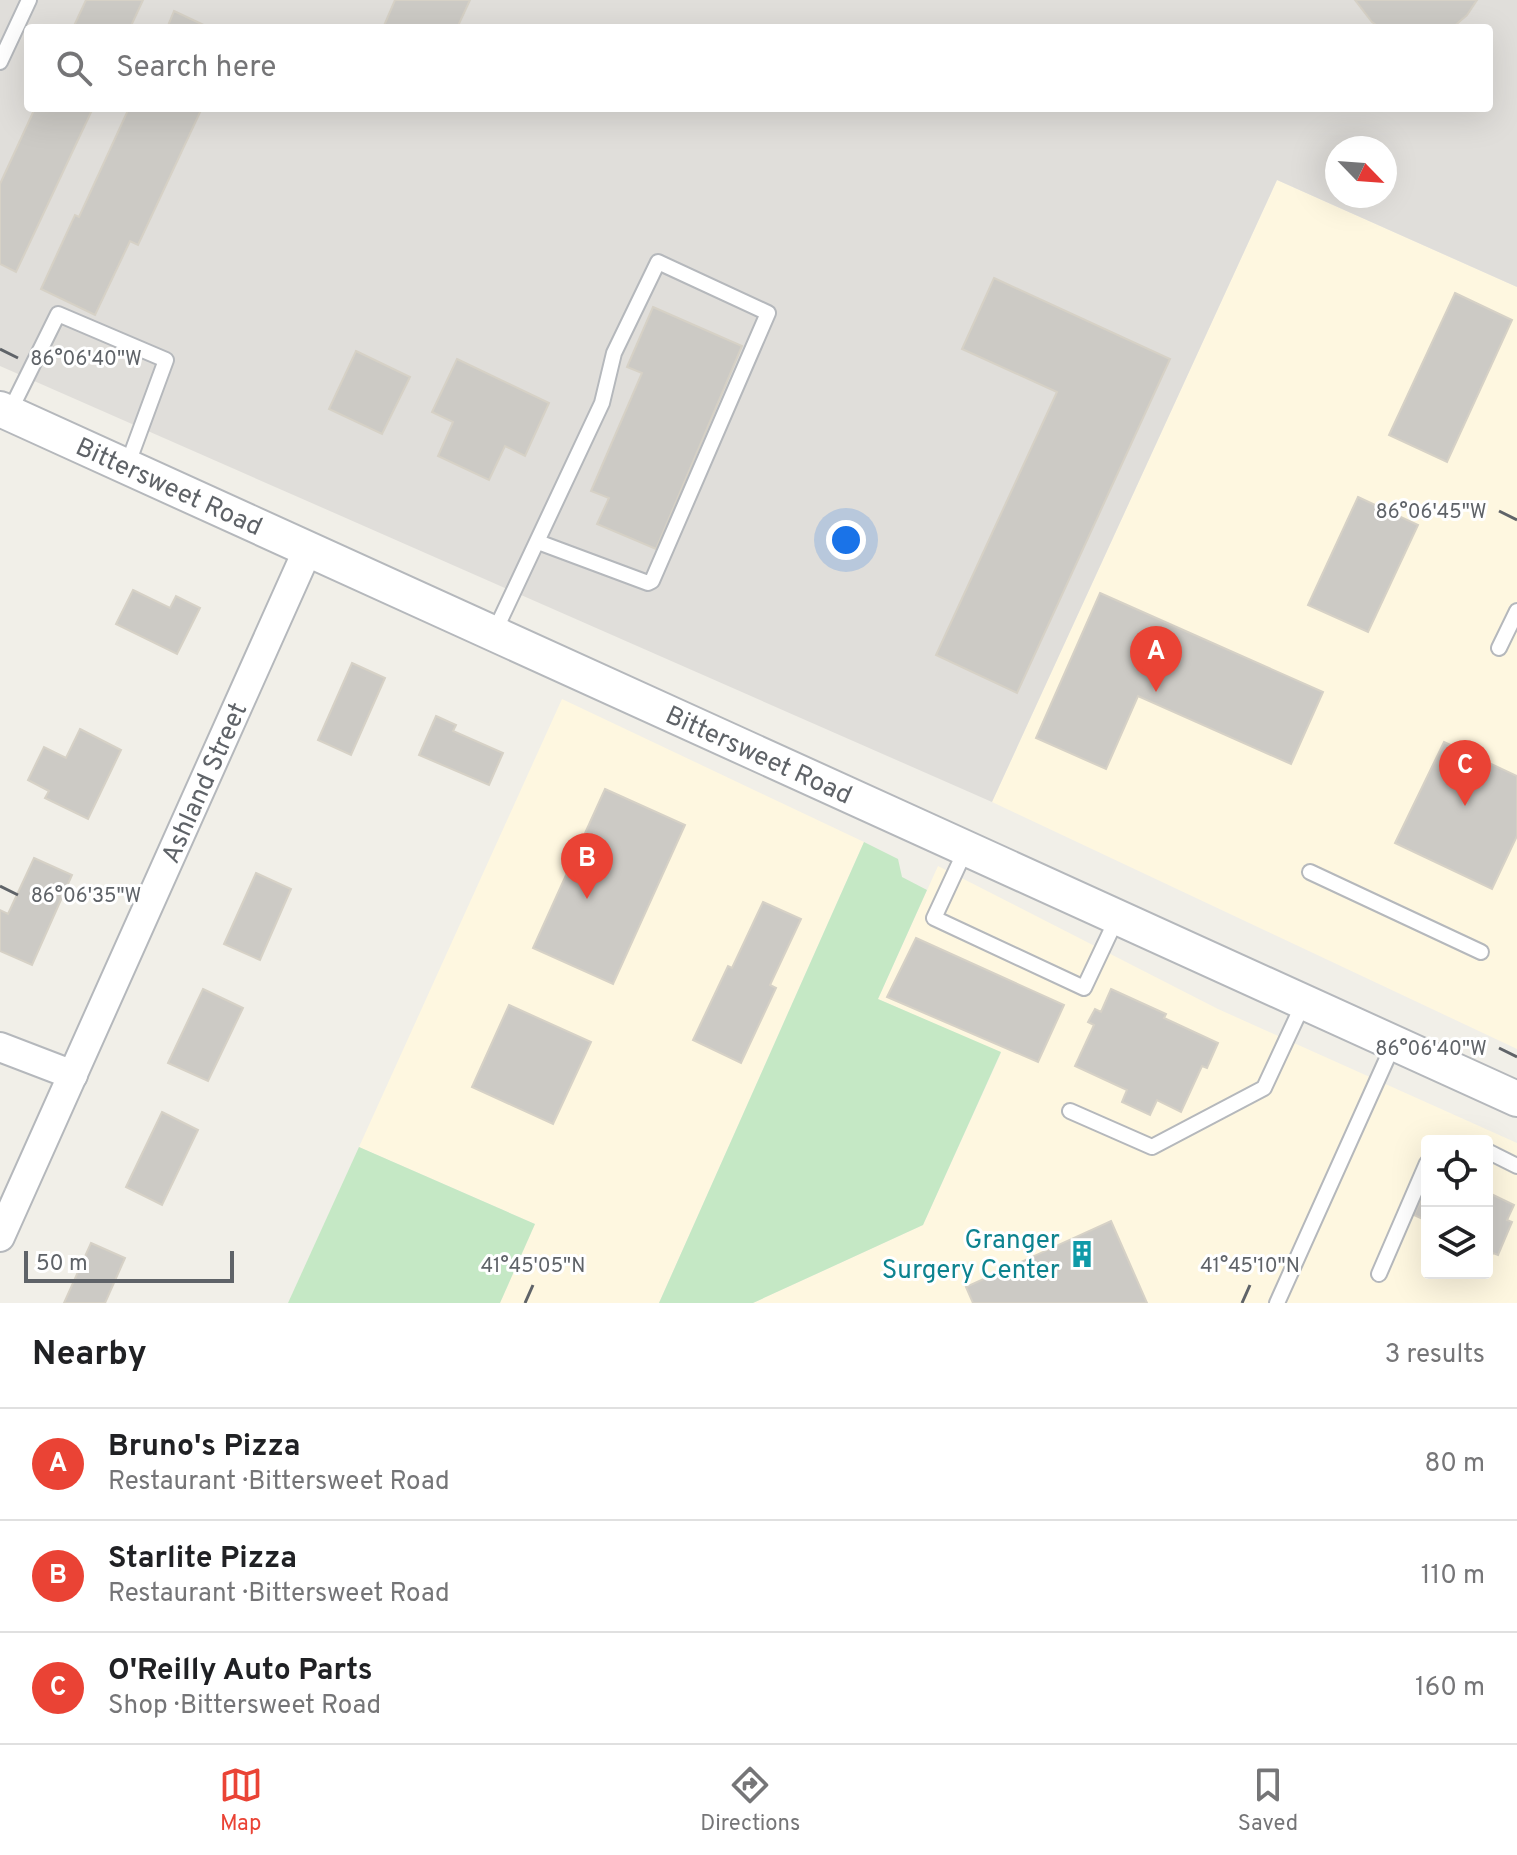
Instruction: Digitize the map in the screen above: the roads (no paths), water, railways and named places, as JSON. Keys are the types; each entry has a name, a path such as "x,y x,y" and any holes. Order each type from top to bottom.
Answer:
{"street":[{"name":"Bittersweet Road","path":"4,411 1517,1099"},
{"name":"Ashland Street","path":"0,1237 308,549"},
{"path":"0,1047 73,1075"}],"lane":[{"path":"0,62 29,0"},
{"path":"494,633 602,403 614,353 658,262 768,313 652,581 648,583 538,542"},
{"path":"4,411 58,314 166,360 127,467"},
{"path":"1499,648 1517,611"},
{"path":"966,848 934,918 1084,988 1117,917"},
{"path":"1310,872 1481,952"},
{"path":"1070,1111 1152,1147 1264,1088 1304,1002"},
{"path":"1277,1303 1395,1043"},
{"path":"1493,1154 1517,1166"},
{"path":"1379,1274 1421,1177"}],"place":[{"name":"Bruno's Pizza","path":"1156,692"},
{"name":"O'Reilly Auto Parts","path":"1465,806"},
{"name":"Starlite Pizza","path":"587,899"},
{"name":"Granger Surgery Center","path":"1082,1254"}]}
